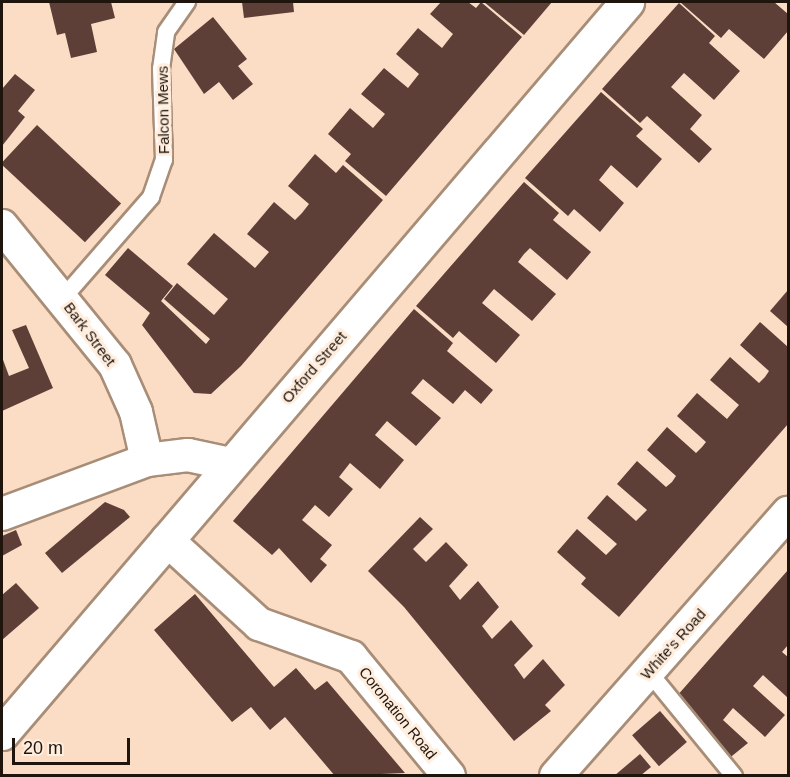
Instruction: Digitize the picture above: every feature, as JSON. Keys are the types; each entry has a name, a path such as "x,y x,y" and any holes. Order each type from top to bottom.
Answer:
{"street":[{"name":"Oxford Street","path":"2,733 627,2"},
{"name":"Bark Street","path":"2,226 63,298 115,366 136,412 147,460"},
{"path":"2,514 147,460 188,455 230,464"},
{"name":"White's Road","path":"556,776 789,513"},
{"name":"Coronation Road","path":"167,540 259,624 351,657 449,776"}],"lane":[{"name":"Falcon Mews","path":"63,298 151,197 164,160 161,69 166,32 187,2"},
{"path":"648,671 734,776"}],"building":[{"path":"49,2 111,2 115,18 91,24 97,52 71,58 65,33 57,35"},
{"path":"242,2 293,2 294,12 244,18"},
{"path":"441,2 468,2 476,8 481,2 522,37 386,196 345,161 351,154 328,134 350,108 373,128 385,114 361,94 384,68 408,88 419,74 396,54 418,28 442,48 453,34 430,14"},
{"path":"484,2 552,2 524,35"},
{"path":"680,2 774,2 788,14 788,31 764,59 729,29 721,38"},
{"path":"679,3 715,36 709,43 740,71 714,100 684,73 671,87 702,115 690,129 712,149 699,163 647,116 640,123 602,89"},
{"path":"213,17 247,59 238,66 253,84 233,100 219,82 204,94 174,49"},
{"path":"15,74 35,90 18,111 25,117 2,146 2,89"},
{"path":"601,92 643,129 636,136 662,159 637,188 611,165 599,180 624,203 600,232 574,209 568,216 525,178"},
{"path":"37,125 121,203 85,242 2,165"},
{"path":"315,154 336,173 343,165 383,200 241,366 211,394 194,393 142,325 150,313 105,275 128,248 173,286 161,301 206,344 210,339 164,299 177,283 214,315 228,299 187,264 214,233 255,268 269,252 247,234 274,202 295,220 302,213 309,204 288,186"},
{"path":"524,182 559,213 553,220 591,252 567,280 530,248 524,254 518,262 556,294 532,321 494,289 482,303 520,335 496,363 459,331 453,338 416,306"},
{"path":"788,290 788,327 770,311"},
{"path":"414,309 453,343 447,351 493,390 481,404 465,390 453,404 423,379 411,393 441,418 416,446 387,421 375,435 404,460 380,489 350,463 339,477 353,489 329,517 315,505 302,520 332,545 320,559 327,565 311,583 279,548 272,555 233,521"},
{"path":"760,322 788,347 788,424 619,617 581,584 586,578 557,552 577,529 606,555 617,544 587,518 607,495 636,521 647,510 617,484 637,461 666,487 672,482 676,476 647,450 667,427 696,453 702,447 706,442 677,416 697,393 727,419 739,405 710,380 730,357 759,383 765,377 769,371 740,345"},
{"path":"26,325 53,388 2,411 2,357 9,376 29,368 12,330"},
{"path":"105,502 124,510 130,517 62,573 45,553"},
{"path":"420,517 433,529 413,549 426,562 446,542 468,565 449,586 460,600 478,581 499,607 482,626 492,639 511,620 533,646 514,665 524,679 543,659 565,685 545,705 551,711 514,741 404,607 368,571"},
{"path":"16,530 22,545 2,556 2,536"},
{"path":"788,570 788,645 782,652 788,657 788,698 763,675 753,686 785,715 765,737 733,708 723,720 748,743 727,760 676,697"},
{"path":"16,583 39,608 2,640 2,595"},
{"path":"195,594 274,687 296,668 315,690 327,681 405,773 335,776 285,717 270,730 251,707 232,722 154,630"},
{"path":"660,711 687,742 659,766 632,735"},
{"path":"640,754 651,767 640,776 614,776"}]}
